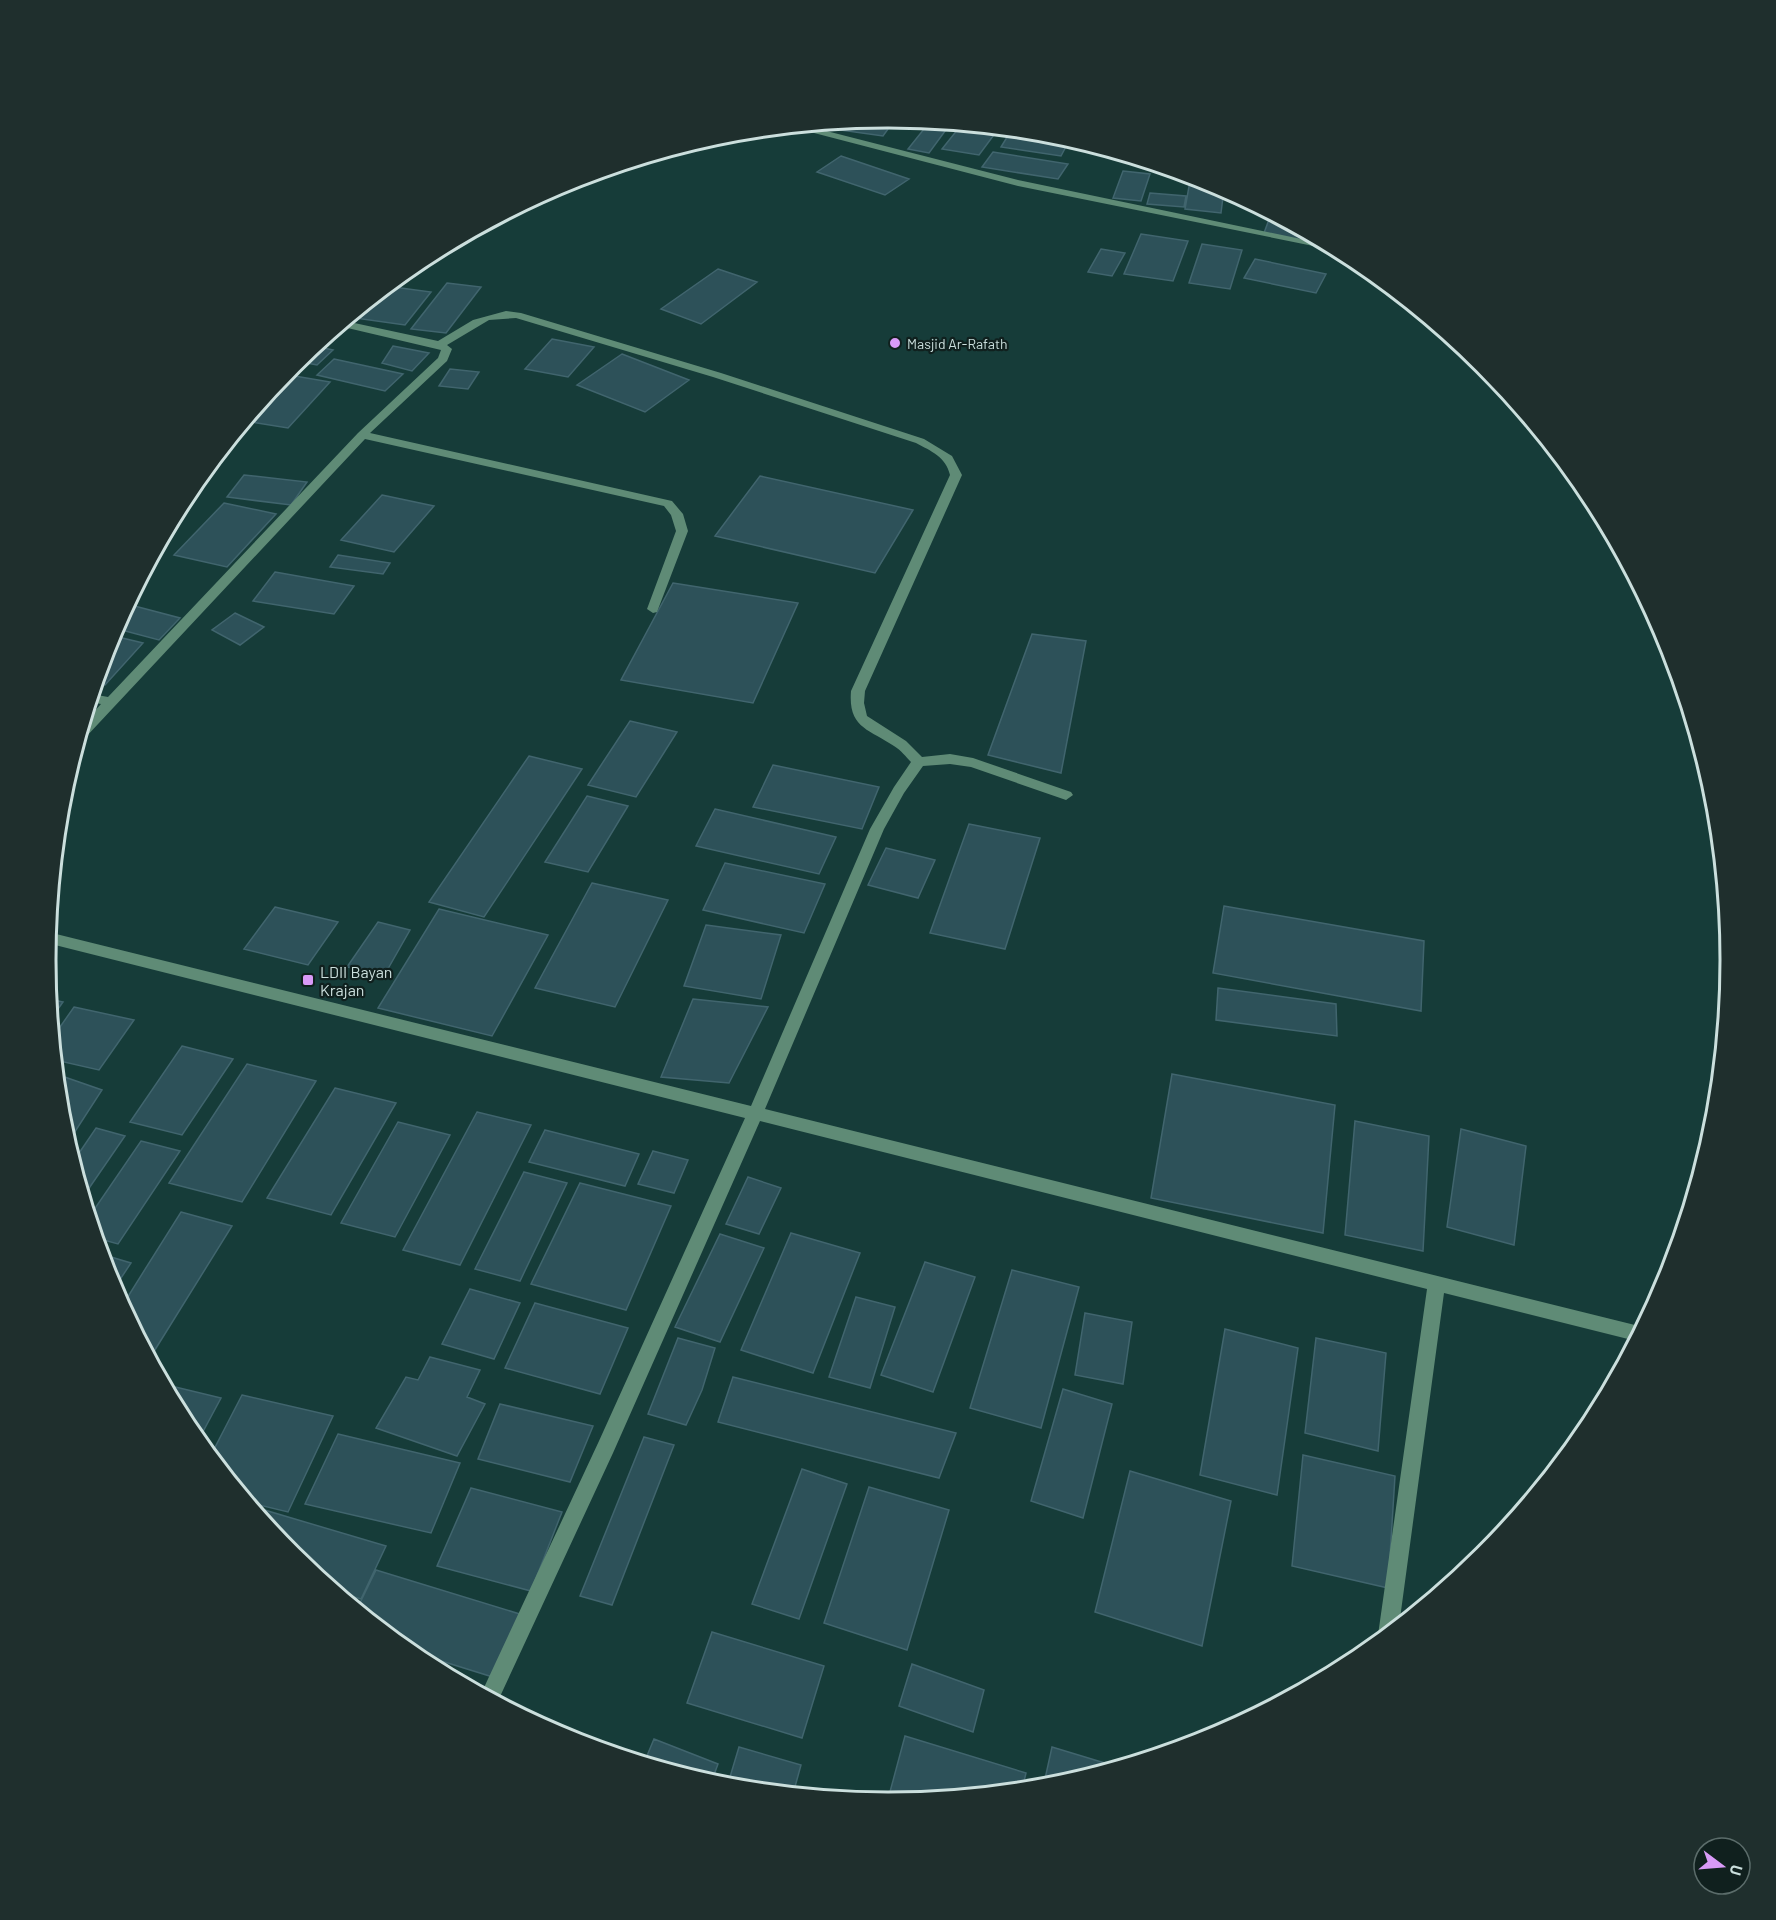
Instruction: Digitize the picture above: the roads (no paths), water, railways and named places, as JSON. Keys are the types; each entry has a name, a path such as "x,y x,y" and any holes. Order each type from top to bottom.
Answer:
{"street":[{"path":"815,131 1018,183 1313,244"},
{"path":"441,345 477,321 507,313 518,315 920,441 944,454 955,465 956,475 858,691 855,708 860,718 900,743 919,762"},
{"path":"91,723 362,435 443,359 447,349 441,345 350,325"},
{"path":"362,435 668,503 677,514 682,531 653,609"},
{"path":"98,699 110,702"},
{"path":"492,1692 606,1448 755,1114 878,829 899,790 919,762 950,759 973,763 1066,795"},
{"path":"56,939 1633,1332"},
{"path":"1390,1624 1437,1283"}],"place":[{"name":"Masjid Ar-Rafath","path":"895,343"},
{"name":"LDII Bayan Krajan","path":"308,980"}]}
